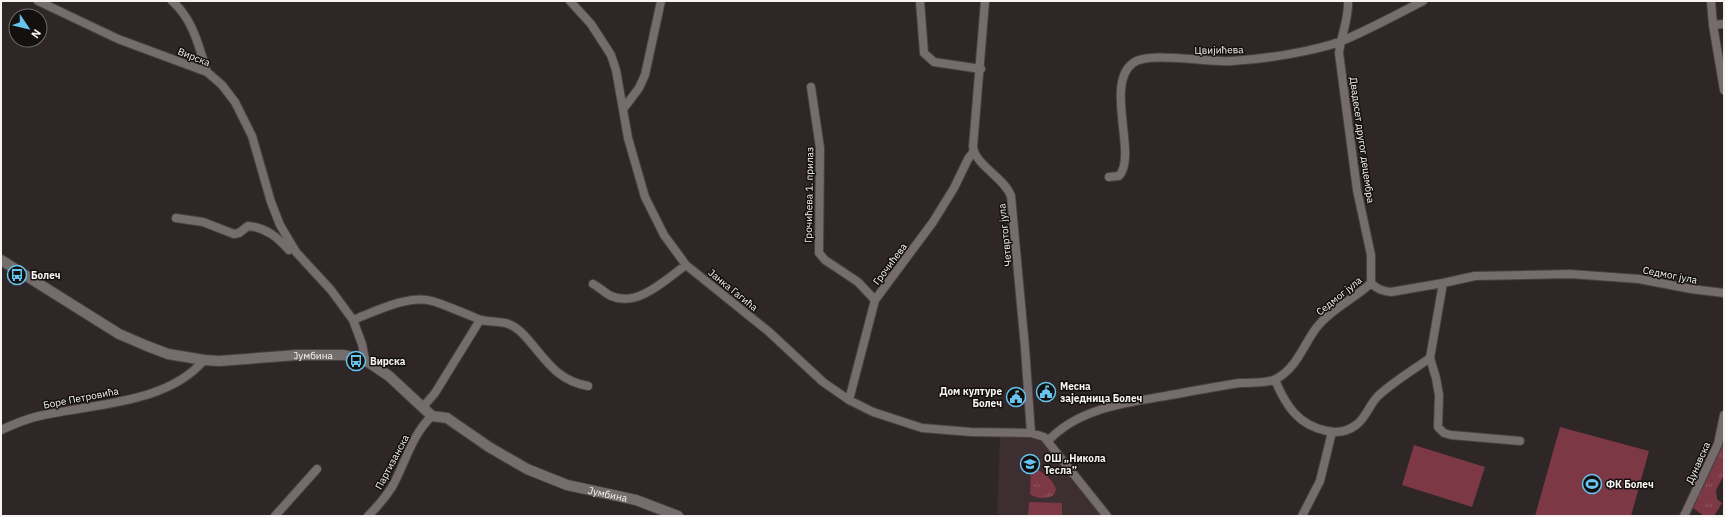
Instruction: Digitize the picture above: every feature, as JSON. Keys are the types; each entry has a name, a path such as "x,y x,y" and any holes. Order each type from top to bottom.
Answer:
{"street":[{"name":"Вирска","path":"38,1 118,39 207,72 226,91 235,102 252,136 271,202 280,225 296,252 331,290 353,320 366,360"},
{"path":"172,1 181,9 195,35 207,72"},
{"name":"Јанка Гагића","path":"570,1 591,24 611,55 616,70 624,108 628,138 645,197 664,235 686,265 768,331 823,382 849,400 873,412 922,428 971,432 1031,433"},
{"path":"624,108 639,88 645,75 661,1"},
{"path":"920,1 924,53 928,58 934,62 981,69"},
{"path":"974,151 986,1"},
{"name":"Двадесет другог децембра","path":"1348,1 1349,9 1340,41 1339,53 1357,190 1371,254 1371,283"},
{"name":"Цвијићева","path":"1109,177 1118,176 1122,172 1124,165 1121,83 1126,71 1133,63 1143,59 1169,58 1204,61 1231,61 1279,56 1340,41 1423,1"},
{"path":"1711,1 1713,25 1724,90"},
{"path":"1713,25 1724,24"},
{"name":"Грочићева 1. прилаз","path":"811,87 820,148 819,253 825,260 858,282 875,300"},
{"name":"Грочићева","path":"849,400 875,300 933,222 974,151"},
{"name":"Четвртог јула","path":"974,151 978,158 1004,183 1011,196 1031,433"},
{"path":"176,218 203,222 234,234 239,233 248,226 263,229 274,234 289,250 296,252"},
{"name":"Јумбина","path":"1,260 119,334 168,354 220,361 297,355 344,354 366,360 389,376 432,416 447,418 507,458 549,479 595,492 636,500 678,516"},
{"path":"593,284 612,296 626,298 635,297 647,293 686,265"},
{"name":"Седмог јула","path":"1275,380 1286,373 1294,364 1317,326 1334,310 1354,298 1371,283 1375,288 1391,292 1475,276 1570,274 1639,279 1691,289 1724,293"},
{"path":"1443,283 1430,358 1436,378 1439,396 1438,427 1451,435 1520,441"},
{"path":"353,320 396,304 416,300 427,300 480,320 502,321 512,325 522,333 556,373 567,380 588,386"},
{"path":"423,407 434,393 480,320"},
{"path":"1048,441 1056,432 1083,416 1098,410 1241,383 1275,380 1281,394 1294,413 1304,423 1317,429 1332,432 1346,431 1355,426 1364,417 1377,397 1430,358"},
{"name":"Боре Петровића","path":"1,430 16,423 36,417 112,404 157,390 185,378 204,360"},
{"name":"Дунавска","path":"1684,516 1718,444 1724,415"},
{"name":"Партизанска","path":"368,516 383,500 392,487 420,430 432,416"},
{"path":"1302,516 1320,481 1332,432"},
{"path":"1031,433 1044,437 1048,441 1078,482 1107,516"},
{"path":"275,516 317,469"}],"shaded area":[{"name":"ОШ „Никола Тесла”","path":"1023,435 1042,442 1102,516 1006,516 997,514 1000,436"}],"green space":[{"name":"ФК Болеч","path":"1560,427 1649,451 1631,516 1535,516"},
{"path":"1724,438 1724,475 1716,490 1717,499 1722,503 1714,516 1704,516 1693,508 1723,445"},
{"path":"1414,445 1485,467 1472,507 1402,485"},
{"path":"1031,468 1038,470 1050,479 1056,489 1054,495 1042,498 1035,497 1030,494"},
{"path":"1029,502 1062,503 1062,516 1028,516"}],"place":[{"name":"Болеч","path":"17,275"},
{"name":"Вирска","path":"356,361"},
{"name":"Месна заједница Болеч","path":"1046,392"},
{"name":"Дом културе Болеч","path":"1016,397"},
{"name":"ОШ „Никола Тесла”","path":"1030,464"},
{"name":"ФК Болеч","path":"1592,484"}]}
